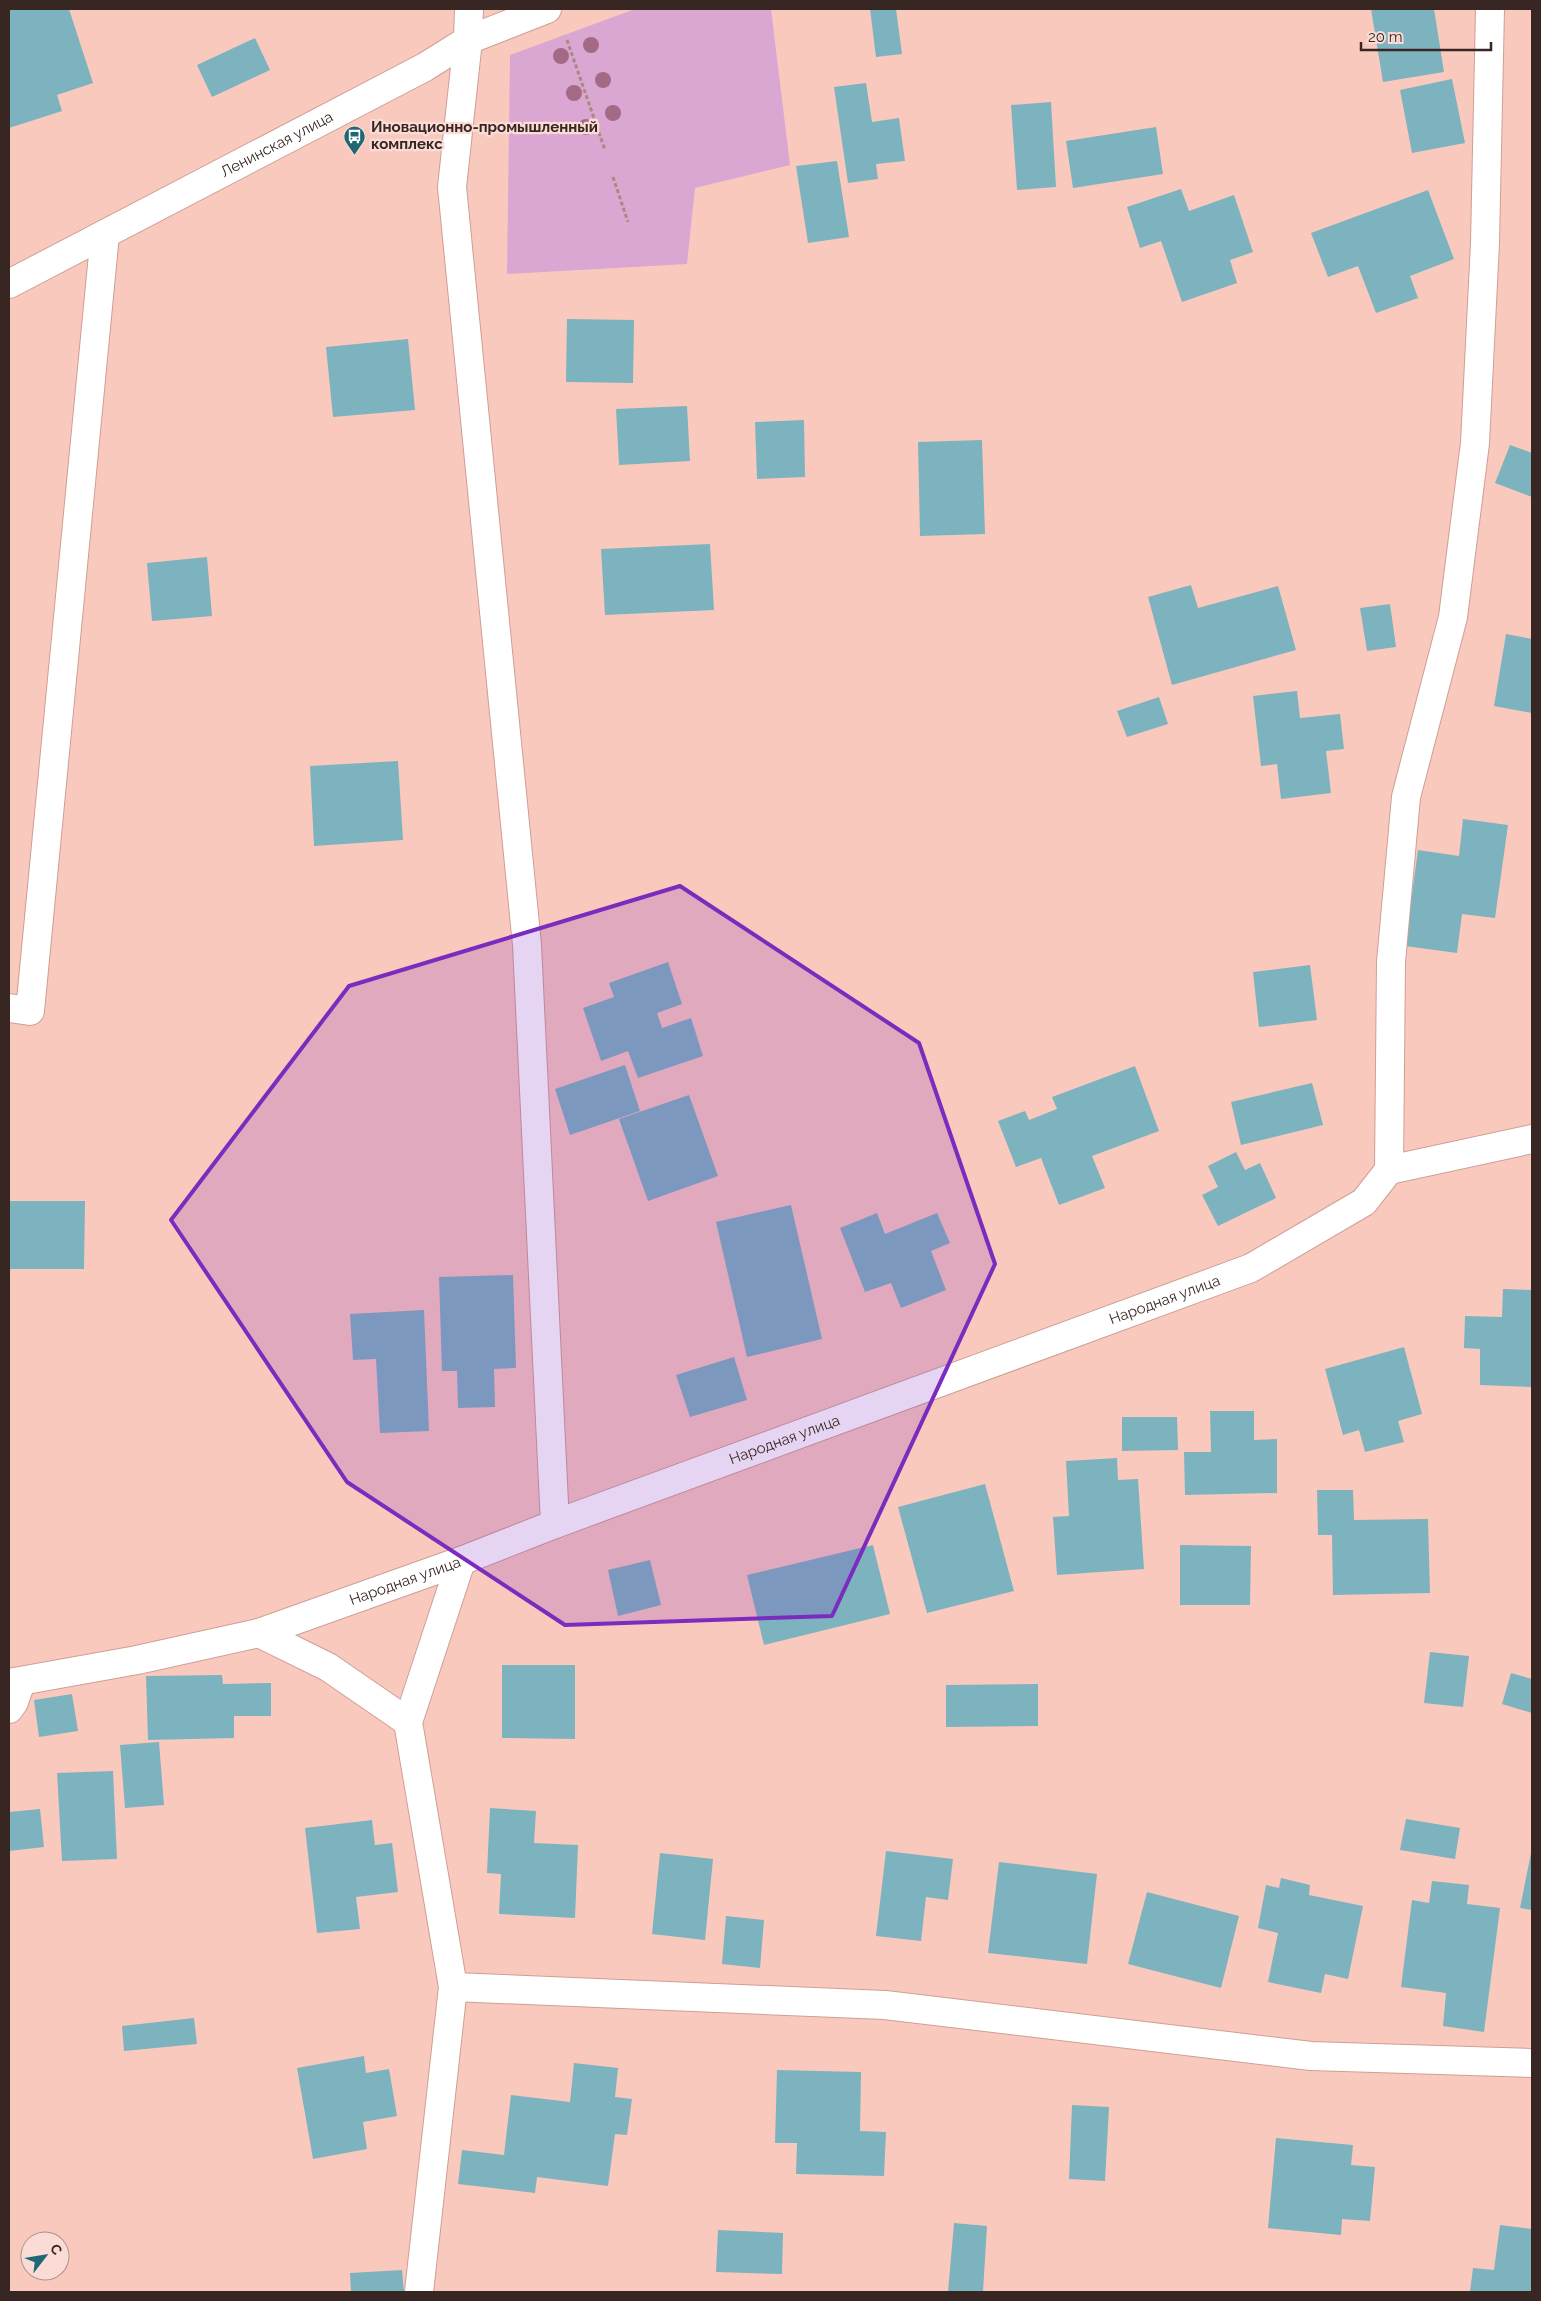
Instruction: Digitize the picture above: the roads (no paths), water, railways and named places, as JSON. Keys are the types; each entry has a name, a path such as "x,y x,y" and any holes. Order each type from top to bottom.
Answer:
{"street":[{"path":"469,9 468,40 452,186 527,945 555,1524"},
{"name":"Ленинская улица","path":"9,284 425,67 468,40 547,9"},
{"path":"1490,9 1485,244 1475,444 1453,617 1406,797 1391,962 1389,1170 1532,1139"},
{"path":"9,1008 30,1012 105,234"},
{"name":"Народная улица","path":"15,1683 137,1660 259,1633 462,1561 555,1524 1251,1268 1364,1202 1389,1170"},
{"path":"419,2292 453,1987 408,1722 462,1561"},
{"path":"259,1633 328,1667 408,1722"},
{"path":"9,1709 14,1702 15,1683"},
{"path":"453,1987 885,2005 1311,2056 1532,2063"}],"place":[{"name":"Иновационно-промышленный комплекс","path":"355,155"}]}
